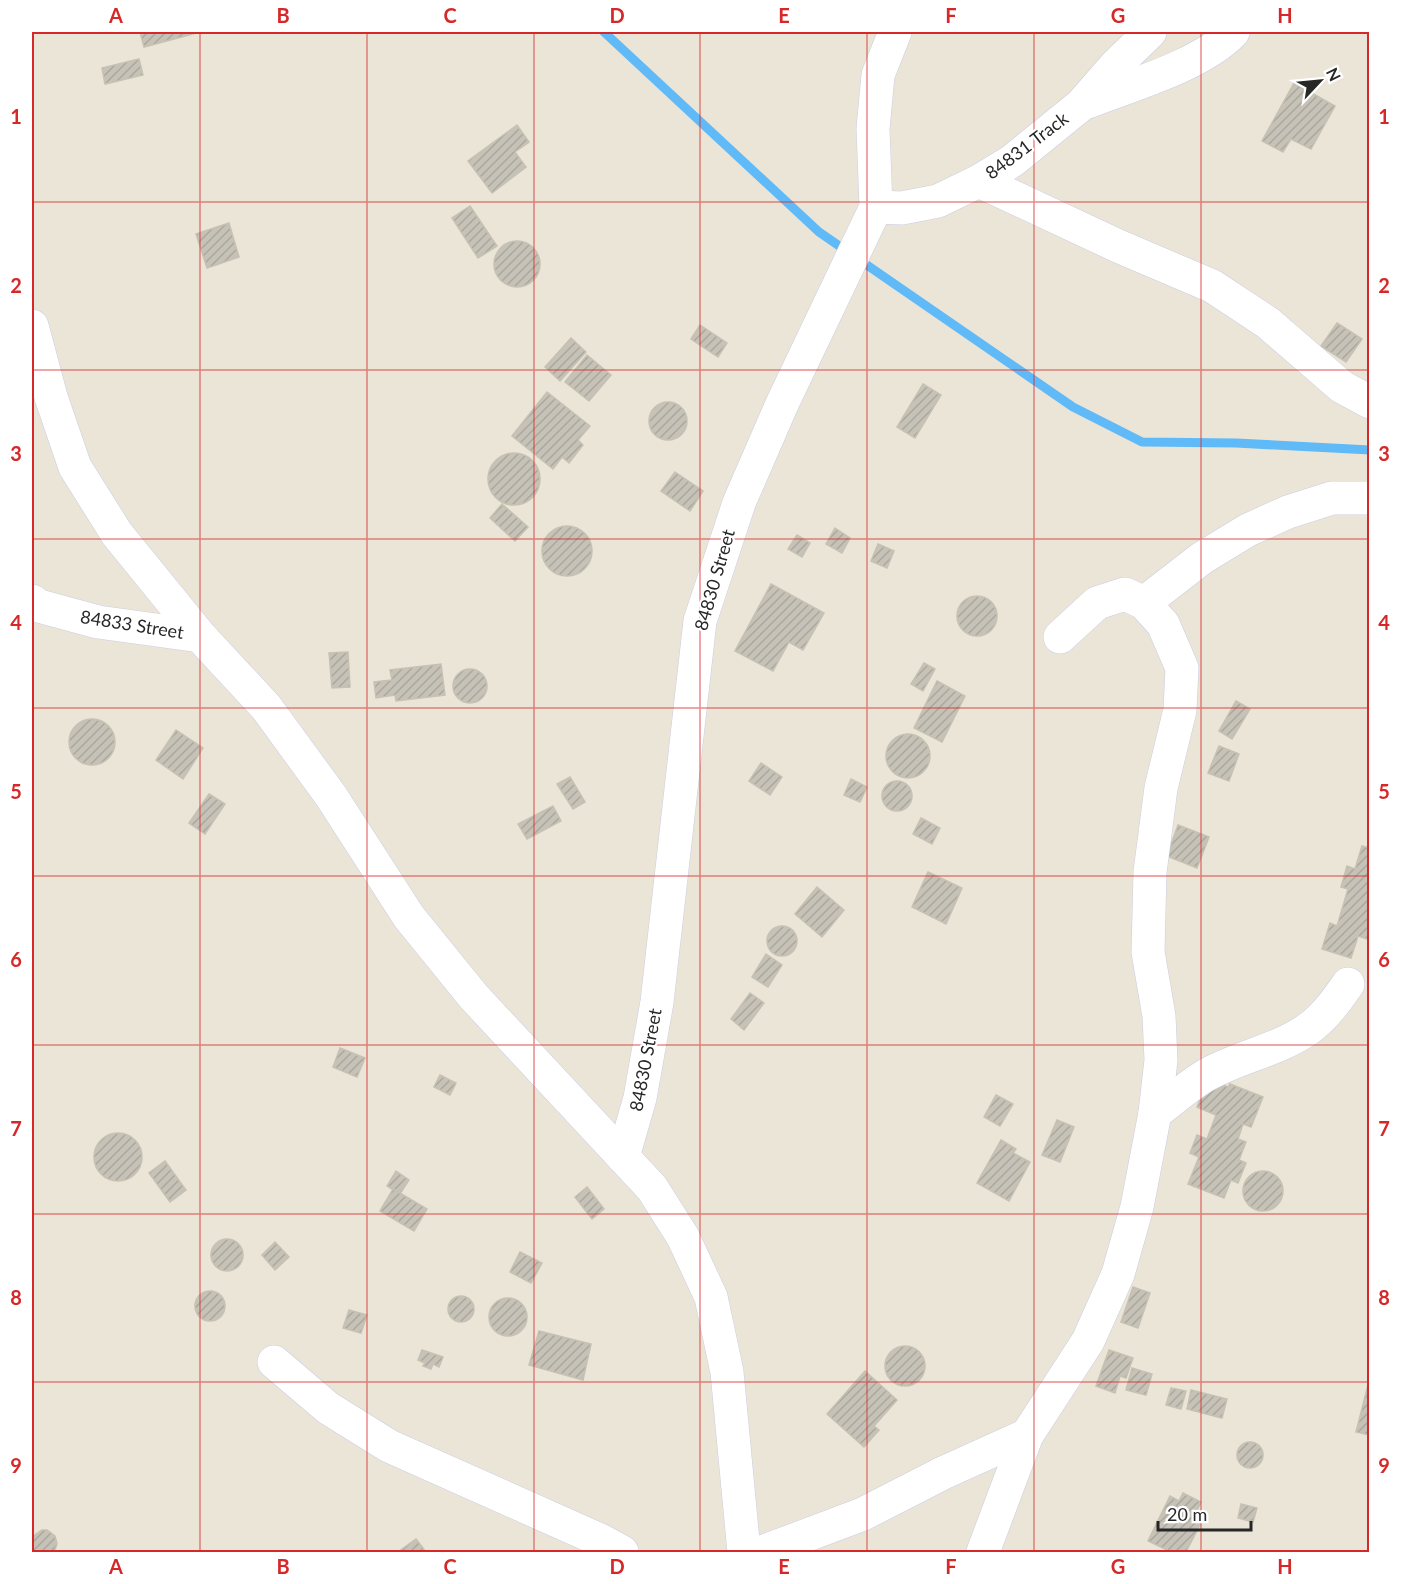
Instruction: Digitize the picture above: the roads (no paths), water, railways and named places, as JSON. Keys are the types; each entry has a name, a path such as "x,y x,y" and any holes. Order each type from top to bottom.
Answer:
{"street":[{"name":"84830 Street","path":"623,1157 640,1098 657,1002 700,621 739,503 782,404 876,207 873,129 878,75 895,32"},
{"name":"84831 Track","path":"876,207 902,208 938,201 979,181 1012,161 1081,105 1115,66 1150,32"},
{"path":"1081,105 1177,67 1208,51 1233,32"},
{"path":"979,181 1118,246 1212,286 1268,323 1342,387 1370,402"},
{"path":"32,326 51,397 75,467 117,534 200,636 266,706 331,795 409,917 474,998 652,1188 677,1227 711,1297 727,1372 744,1552"},
{"path":"1144,603 1202,558 1248,530 1288,512 1332,498 1370,498"},
{"path":"983,1552 1027,1435 1088,1341 1118,1274 1137,1207 1155,1113 1161,1060 1159,1016 1148,952 1150,872 1161,788 1180,710 1182,668 1163,624 1144,603 1125,594 1097,603 1060,637"},
{"name":"84833 Street","path":"32,600 39,606 98,622 200,636"},
{"path":"1155,1113 1203,1077 1245,1057 1283,1043 1308,1029 1328,1012 1348,984"},
{"path":"274,1362 328,1408 389,1446 600,1540 622,1552"},
{"path":"762,1552 863,1514 943,1473 1027,1435"}],"waterway":[{"path":"604,32 819,232 1073,407 1142,442 1236,443 1370,450"}]}
